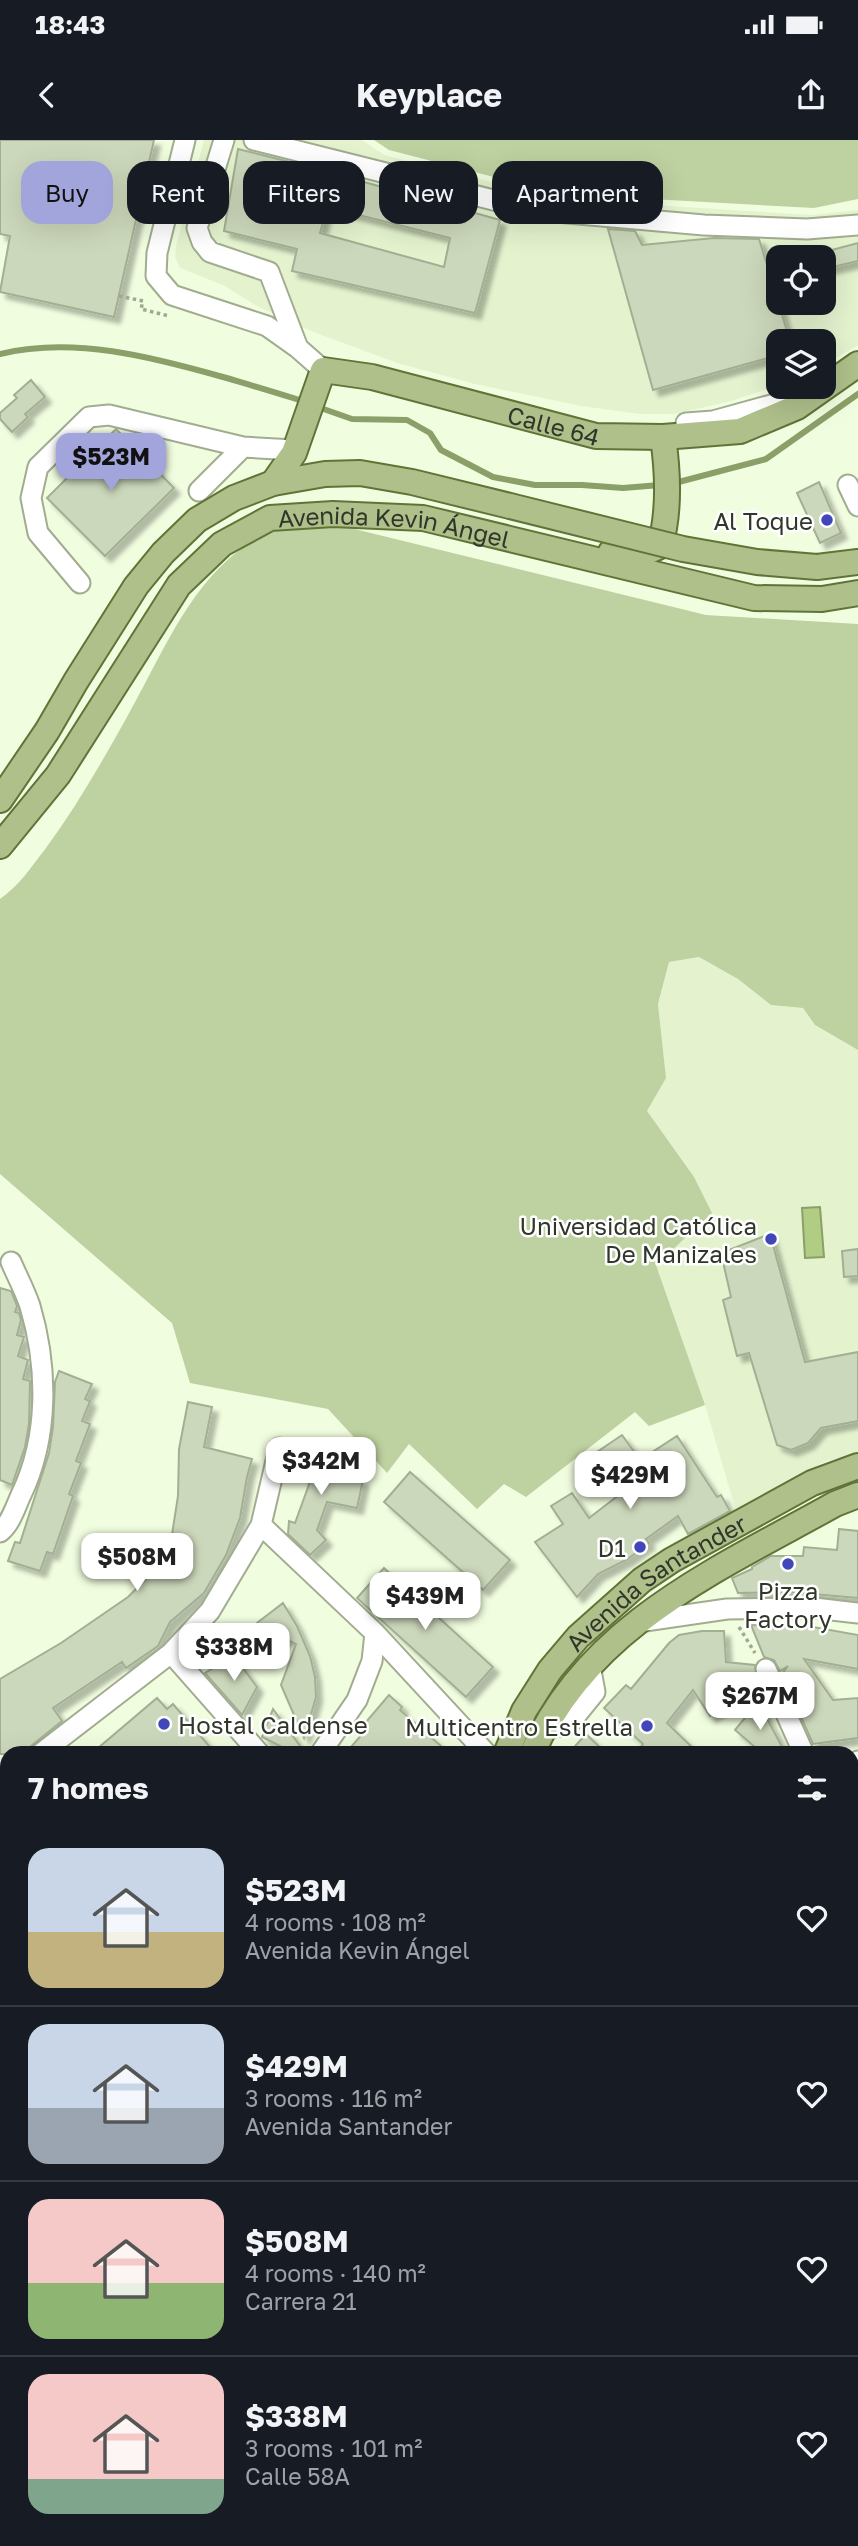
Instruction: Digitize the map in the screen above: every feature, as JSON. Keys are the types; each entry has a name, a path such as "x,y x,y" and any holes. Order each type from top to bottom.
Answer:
{"main road":[{"name":"Calle 64","path":"836,379 858,364"},
{"name":"Calle 64","path":"319,380 372,377 596,436 663,437 740,431 797,407 808,399"},
{"path":"272,483 295,448 319,380"},
{"path":"660,546 666,519 666,461 663,437"},
{"path":"295,448 321,475"},
{"name":"Avenida Kevin Ángel","path":"0,800 8,778 47,731 110,627 163,553 197,520 234,498 272,483 321,475 360,474 412,482 683,549 757,562 817,567 858,562"},
{"name":"Avenida Kevin Ángel","path":"0,846 58,775 179,585 222,544 270,518 333,514 423,518 754,598 822,599 858,593"},
{"path":"532,544 636,554 660,546"},
{"path":"660,546 697,584"},
{"path":"0,825 30,785 110,627"},
{"name":"Avenida Santander","path":"509,1746 524,1711 550,1670 578,1637 642,1580 672,1560 813,1483 858,1466"},
{"name":"Avenida Santander","path":"535,1746 542,1730 569,1689 633,1623 685,1588 835,1504 858,1495"}],"street":[{"path":"184,140 157,253 156,276 172,295 267,326 298,348"},
{"path":"223,140 197,228 202,242 210,252 269,272 298,348 319,380"},
{"path":"254,140 533,210 704,225 807,229 858,225"},
{"path":"529,420 662,425 713,421 789,399"},
{"path":"80,583 38,533 31,498 38,467 89,416 110,415 243,447 295,448"},
{"path":"199,491 243,447"},
{"path":"848,485 858,506"},
{"path":"2,1527 29,1473 38,1440 43,1394 40,1348 29,1304 11,1262"},
{"path":"50,1746 171,1653 209,1611 261,1525 279,1448"},
{"path":"261,1525 375,1633 480,1746"},
{"path":"633,1623 727,1609 814,1608 858,1613"},
{"path":"325,1746 357,1700 372,1661 375,1633"},
{"path":"171,1653 253,1746"},
{"path":"766,1669 800,1746"}],"path":[{"path":"727,1609 766,1669"}],"shaded area":[{"path":"204,140 362,140 384,155 408,161 379,161 379,224 478,224 478,179 492,182 492,224 663,224 663,206 811,215 858,210 858,345 836,358 836,329 766,329 766,389 731,401 675,414 640,414 581,406 475,384 397,363 306,329 257,306 223,285 180,268 175,257 182,224 229,224 229,161 198,161"},
{"path":"374,140 858,140 858,199 814,208 663,200 663,161 492,161 492,177 478,173 478,161 432,161 389,150"},
{"path":"301,525 338,525 706,615 858,624 858,1050 815,1025 803,1008 771,1005 738,979 699,957 669,962 658,1004 666,1078 647,1111 694,1177 712,1213 656,1265 705,1405 649,1426 635,1412 526,1497 504,1484 477,1509 409,1444 387,1473 328,1409 190,1383 172,1323 0,1174 0,899 25,875 68,817 108,751 171,635 206,582 227,560 252,542 280,529"},
{"name":"Universidad Católica De Manizales","path":"699,957 738,979 771,1005 803,1008 815,1025 858,1050 858,1454 826,1461 736,1511 705,1405 656,1265 647,1111 666,1077 658,1004 669,962"},
{"path":"820,1207 824,1257 805,1258 802,1208"}],"building":[{"path":"0,140 154,140 149,161 127,161 127,224 135,224 114,317 0,292 10,236 0,234"},
{"path":"238,149 286,161 243,161 243,224 322,224 320,233 444,267 450,238 394,224 478,224 478,214 492,218 492,224 499,224 475,313 292,271 297,249 224,231 225,224 229,224 229,202"},
{"path":"365,182 379,186 379,220 365,217"},
{"path":"608,229 635,231 642,245 714,238 759,239 766,262 766,315 782,315 786,329 766,329 766,359 653,390"},
{"path":"858,243 858,261 836,266 836,249"},
{"path":"31,380 45,397 25,414 28,417 12,432 0,419 0,413 17,398 14,395"},
{"path":"116,429 174,488 105,556 47,498"},
{"path":"819,482 841,533 820,543 797,493"},
{"path":"770,1234 805,1362 858,1352 858,1421 821,1428 808,1443 791,1450 777,1445 749,1353 737,1356 723,1300 731,1297 721,1253"},
{"path":"858,1249 858,1276 844,1277 842,1251"},
{"path":"0,1288 11,1291 17,1306 15,1312 19,1313 21,1320 17,1335 24,1337 18,1356 28,1360 23,1379 30,1381 29,1424 25,1447 12,1485 0,1480"},
{"path":"59,1371 92,1384 85,1399 90,1401 82,1421 90,1424 76,1461 81,1463 69,1494 73,1496 53,1554 47,1552 40,1571 8,1561 15,1542 20,1543 49,1453 55,1382"},
{"path":"188,1402 212,1407 204,1447 252,1459 240,1518 226,1555 204,1593 170,1622 158,1646 126,1668 122,1662 53,1708 62,1721 30,1746 0,1746 0,1679 61,1643 128,1597 151,1574 171,1541 178,1496 179,1449"},
{"path":"622,1435 640,1460 677,1436 717,1497 721,1495 730,1511 688,1534 678,1516 646,1539 649,1543 628,1559 598,1574 577,1597 535,1542 563,1524 551,1506 572,1493 589,1518 624,1491 597,1452"},
{"path":"311,1441 333,1446 327,1473 363,1480 357,1508 327,1502 317,1530 326,1540 310,1555 288,1534 289,1521 295,1523 311,1479 303,1477"},
{"path":"410,1472 510,1560 483,1590 384,1502"},
{"path":"839,1529 858,1531 858,1598 791,1592 738,1593 732,1578 771,1556 803,1556 804,1547 837,1550"},
{"path":"384,1568 493,1667 466,1697 357,1598"},
{"path":"283,1603 310,1656 315,1677 316,1697 304,1738 281,1685 296,1644 283,1638 271,1659 253,1626"},
{"path":"751,1625 813,1627 858,1635 858,1669 804,1659 833,1700 858,1698 858,1738 813,1744 782,1674 788,1666 780,1671 774,1660 764,1657"},
{"path":"724,1631 726,1662 755,1665 758,1681 750,1686 752,1689 710,1716 693,1690 667,1723 691,1746 641,1746 643,1744 604,1708 626,1685 631,1689 669,1643 679,1635"},
{"path":"234,1656 257,1687 242,1715 205,1673"},
{"path":"389,1695 402,1707 400,1710 441,1746 352,1746 364,1732 360,1729"},
{"path":"157,1698 167,1709 173,1704 209,1746 100,1746"},
{"path":"758,1702 782,1746 754,1746 735,1730"},
{"path":"273,1709 300,1746 280,1746 262,1737"},
{"path":"586,1734 599,1746 575,1746"}],"waterway":[{"path":"0,354 56,347 112,351 196,370 305,402"},
{"path":"671,484 766,459 858,394"},
{"path":"315,406 352,419 407,420 430,433 441,450 493,477 535,485 623,488 660,485"}],"place":[{"name":"Al Toque","path":"827,520"},
{"name":"Universidad Católica De Manizales","path":"771,1239"},
{"name":"D1","path":"640,1547"},
{"name":"Pizza Factory","path":"788,1564"},
{"name":"Hostal Caldense","path":"164,1724"},
{"name":"Multicentro Estrella","path":"647,1726"}]}
